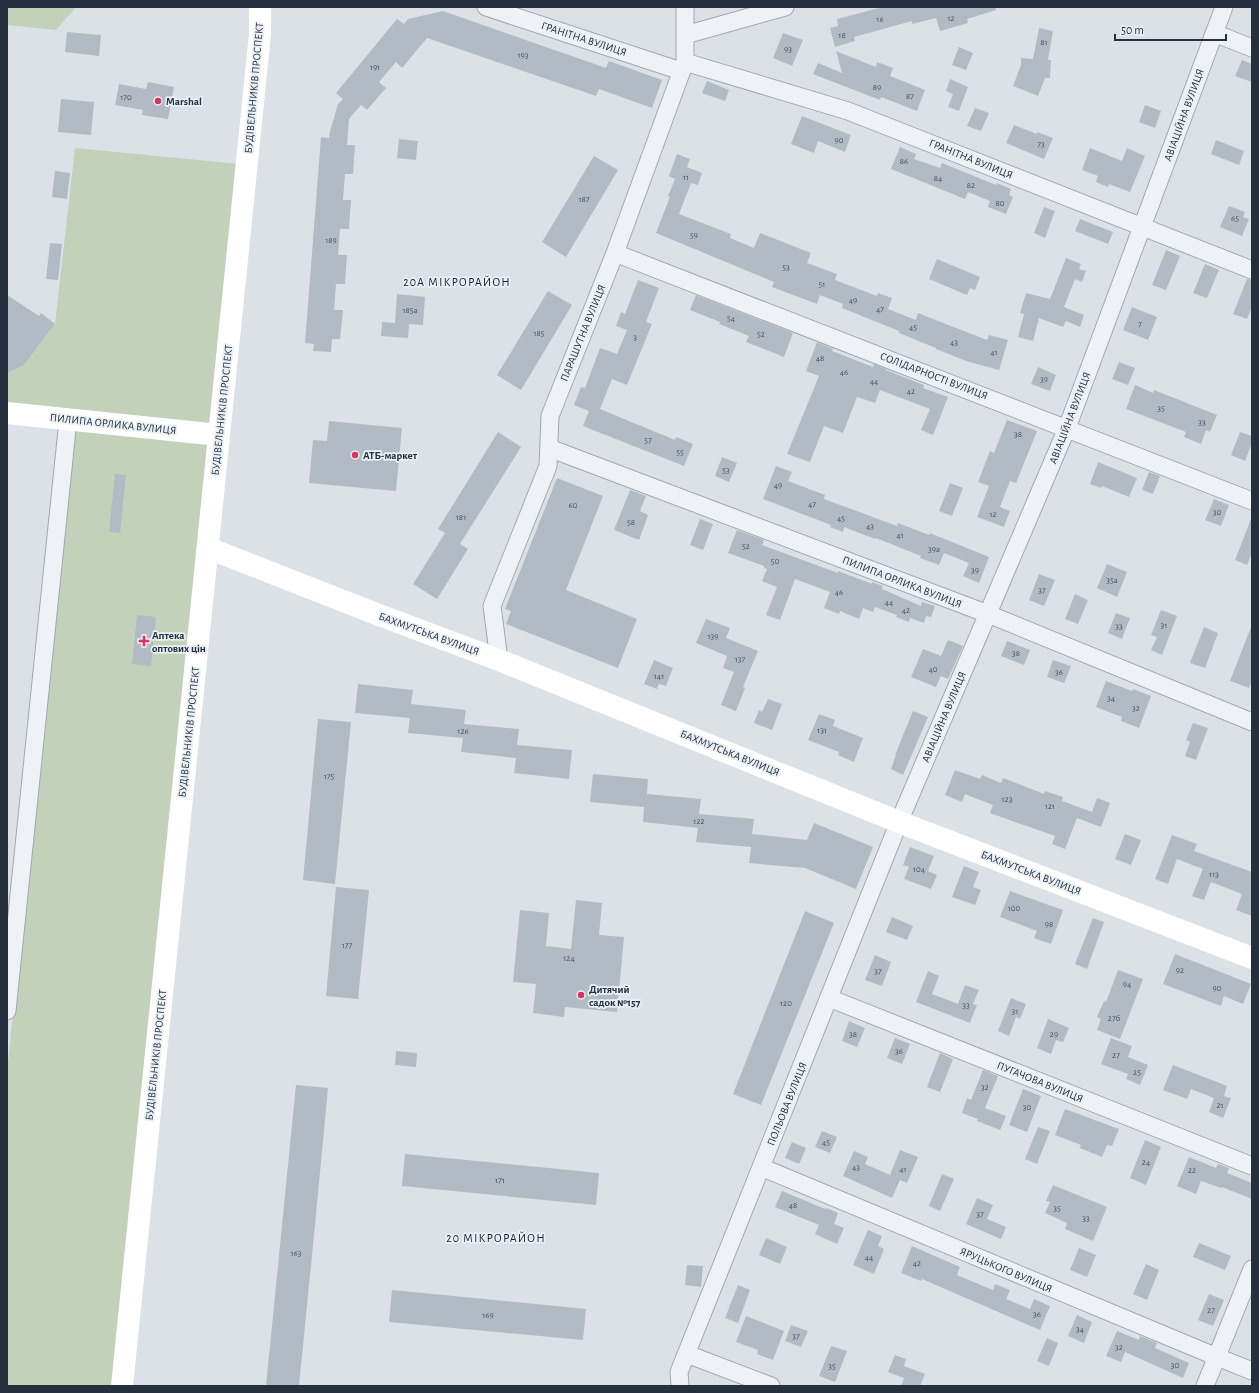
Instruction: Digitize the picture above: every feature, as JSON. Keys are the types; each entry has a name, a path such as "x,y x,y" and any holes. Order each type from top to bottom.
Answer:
{"main road":[{"name":"БУДІВЕЛЬНИКІВ ПРОСПЕКТ","path":"122,1386 260,34 260,7"},
{"name":"ПИЛИПА ОРЛИКА ВУЛИЦЯ","path":"7,413 219,435"},
{"name":"БАХМУТСЬКА ВУЛИЦЯ","path":"208,548 378,615 499,660 899,822 1252,958"}],"street":[{"name":"ГРАНІТНА ВУЛИЦЯ","path":"486,7 513,11 683,66 848,111 1252,270"},
{"name":"ПАРАШУТНА ВУЛИЦЯ","path":"499,660 492,606 548,466 550,416 616,253 683,66 686,7"},
{"path":"685,35 785,7"},
{"name":"АВІАЦІЙНА ВУЛИЦЯ","path":"899,822 1067,428 1224,7"},
{"path":"1214,33 1252,48"},
{"name":"СОЛІДАРНОСТІ ВУЛИЦЯ","path":"616,253 1252,501"},
{"path":"7,1011 68,420"},
{"name":"ПИЛИПА ОРЛИКА ВУЛИЦЯ","path":"549,448 988,614 1252,722"},
{"name":"ПОЛЬОВА ВУЛИЦЯ","path":"680,1386 679,1372 899,822"},
{"name":"ПУГАЧОВА ВУЛИЦЯ","path":"829,998 1252,1166"},
{"name":"ЯРУЦЬКОГО ВУЛИЦЯ","path":"761,1167 1252,1371"},
{"path":"1205,1386 1252,1269"},
{"path":"687,1354 771,1386"}],"green space":[{"path":"7,7 76,7 56,30 7,25"},
{"path":"75,148 239,164 213,424 7,404 7,370 12,370 24,365 55,324"},
{"path":"73,428 210,442 114,1386 7,1386 7,1072"}],"building":[{"path":"883,7 996,7 996,10 967,19 968,23 940,31 936,18 912,24 912,21 854,37 855,41 835,47 830,28 838,26 837,19"},
{"path":"443,11 606,68 609,61 662,80 652,108 599,89 596,96 427,38 402,68 396,62 379,82 386,88 367,110 361,105 349,119 347,145 355,145 353,174 345,174 343,200 351,200 349,229 340,229 338,255 347,255 345,284 336,284 334,310 343,310 340,339 332,339 331,352 313,351 314,344 305,343 321,137 329,138 338,104 343,99 336,93 397,19 404,24 408,19"},
{"path":"1039,28 1053,31 1048,60 1051,60 1050,78 1045,78 1038,96 1013,86 1021,65 1021,58 1033,59"},
{"path":"67,32 101,35 99,56 65,52"},
{"path":"783,33 803,40 792,66 773,58"},
{"path":"959,47 973,53 966,70 952,65"},
{"path":"836,51 876,67 877,62 893,68 890,76 925,90 917,111 881,97 880,100 813,74 818,63 842,73"},
{"path":"1242,60 1252,64 1252,82 1235,76"},
{"path":"950,79 968,87 959,111 948,107 953,94 946,91"},
{"path":"707,81 729,90 725,101 702,93"},
{"path":"148,82 174,87 168,119 142,115 143,110 115,105 119,84 146,89"},
{"path":"61,99 94,102 91,135 58,132"},
{"path":"1145,105 1161,111 1155,128 1139,122"},
{"path":"975,108 989,113 981,131 967,126"},
{"path":"802,116 851,135 845,152 818,141 814,153 791,144"},
{"path":"1014,125 1037,134 1037,132 1053,138 1044,159 1006,143"},
{"path":"399,139 418,141 416,160 397,158"},
{"path":"1216,140 1244,151 1239,165 1211,154"},
{"path":"900,147 916,154 914,159 940,168 942,163 996,185 997,183 1011,189 1009,195 1013,197 1006,214 988,207 990,201 968,192 965,199 891,169"},
{"path":"1090,148 1122,161 1127,148 1145,156 1130,192 1109,184 1108,187 1096,182 1098,176 1082,170"},
{"path":"677,154 690,159 687,167 702,173 698,185 691,183 679,214 731,234 730,238 754,248 760,233 811,253 807,263 837,274 835,280 877,296 878,293 892,298 888,309 916,320 918,313 987,340 989,335 1008,340 999,370 966,361 936,349 899,333 899,331 842,308 843,304 820,295 817,304 772,287 774,282 656,233 670,197 668,196 675,179 669,176"},
{"path":"594,156 618,170 566,257 542,242"},
{"path":"55,171 70,173 67,199 52,197"},
{"path":"1229,206 1245,212 1243,217 1249,219 1242,236 1220,227"},
{"path":"1044,207 1055,211 1045,238 1034,233"},
{"path":"1080,219 1113,232 1108,244 1075,231"},
{"path":"50,243 62,244 58,280 46,279"},
{"path":"1166,250 1180,256 1166,290 1152,285"},
{"path":"1066,258 1081,264 1079,269 1086,271 1082,282 1075,279 1064,307 1084,315 1080,327 1066,321 1063,327 1039,318 1033,341 1018,337 1024,314 1020,313 1026,293 1050,299"},
{"path":"937,259 980,277 975,290 970,288 967,295 929,279"},
{"path":"1205,264 1219,270 1207,298 1193,293"},
{"path":"1247,279 1252,280 1252,307 1247,319 1233,314"},
{"path":"638,280 659,288 646,322 652,324 627,385 612,379 600,409 675,440 676,437 693,444 684,466 583,426 589,411 574,405 581,387 585,388 600,348 617,354 627,330 616,326 621,312 625,314"},
{"path":"548,291 572,305 521,390 497,375"},
{"path":"397,294 425,297 423,325 409,324 408,338 381,336 382,322 395,323"},
{"path":"7,295 39,316 41,313 55,324 24,365 7,373"},
{"path":"696,295 793,333 784,357 746,342 749,336 690,310"},
{"path":"1132,307 1157,317 1148,340 1123,330"},
{"path":"817,342 833,349 832,351 873,367 874,364 924,385 923,388 948,397 933,435 921,430 930,409 880,390 875,403 857,397 843,433 824,426 810,462 787,454 819,376 806,371"},
{"path":"1119,362 1135,368 1128,385 1112,379"},
{"path":"1038,367 1056,375 1050,391 1031,384"},
{"path":"1135,385 1153,393 1154,390 1217,415 1210,432 1206,430 1201,444 1184,437 1186,432 1126,409"},
{"path":"1007,420 1037,431 1016,483 1010,481 1000,507 1010,511 1004,527 977,517 989,486 978,482 990,451 994,453"},
{"path":"329,421 402,428 396,491 309,483 313,440 327,441"},
{"path":"498,432 521,447 460,544 468,549 437,599 413,584 445,533 438,529"},
{"path":"1240,432 1252,436 1252,443 1245,461 1231,455"},
{"path":"722,457 737,463 729,482 715,476"},
{"path":"1098,462 1137,478 1129,497 1102,486 1101,488 1090,484"},
{"path":"776,466 792,472 788,481 825,495 824,499 897,526 898,523 929,535 930,533 989,557 979,583 963,576 969,563 944,553 939,565 876,538 875,539 844,527 843,532 830,527 831,525 763,499"},
{"path":"1149,472 1160,476 1153,494 1142,490"},
{"path":"115,474 126,475 120,533 109,532"},
{"path":"557,478 603,496 566,590 637,619 618,668 506,624 511,611 505,609"},
{"path":"950,483 963,488 952,516 939,511"},
{"path":"630,490 646,496 640,511 648,515 639,540 614,530"},
{"path":"1214,499 1229,505 1221,526 1205,520"},
{"path":"700,519 713,524 703,550 690,545"},
{"path":"1251,519 1252,553 1247,565 1235,560"},
{"path":"737,530 764,540 762,545 838,573 838,571 872,584 872,582 883,586 882,589 921,606 922,602 935,606 931,617 926,616 924,623 910,618 909,622 896,617 897,615 875,607 873,612 863,608 859,619 840,611 839,614 824,608 830,592 795,579 780,620 766,615 777,587 762,581 767,569 764,568 764,566 728,553"},
{"path":"1107,564 1127,572 1117,597 1097,588"},
{"path":"1039,574 1055,580 1044,606 1029,600"},
{"path":"1075,594 1088,600 1078,624 1065,619"},
{"path":"1161,610 1177,616 1162,655 1151,650 1157,637 1151,635"},
{"path":"1116,613 1130,618 1122,639 1108,633"},
{"path":"137,615 156,617 151,666 132,664"},
{"path":"706,619 730,628 726,638 758,651 743,687 745,688 736,711 721,705 734,672 723,668 727,656 696,643"},
{"path":"1204,627 1218,633 1205,668 1190,663"},
{"path":"1251,627 1252,681 1249,688 1230,681"},
{"path":"948,640 963,646 948,679 941,676 936,687 911,677 923,649 941,656"},
{"path":"1007,641 1030,650 1024,665 1001,656"},
{"path":"654,660 673,668 666,686 659,684 657,689 644,684"},
{"path":"1053,660 1071,666 1064,683 1047,677"},
{"path":"1106,681 1132,691 1133,689 1151,696 1139,728 1121,721 1122,717 1096,707"},
{"path":"358,684 413,690 411,704 466,710 464,724 519,729 517,745 572,750 569,779 514,773 516,758 461,752 463,738 408,733 410,718 355,713"},
{"path":"768,699 782,704 772,730 754,723 759,710 762,712"},
{"path":"913,711 928,717 903,775 891,769 895,755"},
{"path":"819,714 835,720 833,726 863,738 854,762 838,755 839,752 808,740"},
{"path":"318,719 351,722 335,884 303,880"},
{"path":"1193,723 1208,728 1196,760 1185,756 1190,742 1186,740"},
{"path":"955,770 980,779 982,775 1001,783 1003,778 1044,794 1045,791 1063,797 1062,801 1092,812 1097,798 1110,803 1101,827 1077,818 1065,849 1052,844 1055,836 990,813 993,805 965,794 962,802 945,795"},
{"path":"593,774 648,779 647,794 701,799 699,814 754,819 752,834 807,840 814,823 873,847 856,889 805,868 749,863 751,847 696,842 698,828 643,822 644,807 590,802"},
{"path":"1125,834 1141,840 1131,865 1115,859"},
{"path":"1172,835 1197,844 1194,851 1252,872 1252,916 1236,910 1242,894 1211,882 1204,900 1192,896 1203,869 1177,859 1168,884 1155,879"},
{"path":"910,847 934,856 928,871 937,875 931,889 904,879 909,867 903,865"},
{"path":"964,866 979,872 973,887 981,890 975,905 952,897"},
{"path":"336,887 369,890 358,999 326,996"},
{"path":"1010,891 1063,910 1051,944 1034,938 1037,931 1000,917"},
{"path":"576,900 602,903 599,935 624,937 617,1012 565,1007 564,1017 533,1013 536,984 513,982 520,910 549,913 546,946 571,949"},
{"path":"805,911 834,923 761,1105 733,1094"},
{"path":"892,917 913,926 907,940 886,932"},
{"path":"1093,918 1104,922 1087,969 1075,964"},
{"path":"1175,954 1251,984 1243,1004 1224,996 1221,1006 1163,984"},
{"path":"875,955 891,962 882,986 865,980"},
{"path":"1118,970 1143,979 1120,1039 1097,1030 1101,1019 1097,1017 1104,1001 1106,1002"},
{"path":"928,971 939,976 932,994 958,1004 965,985 979,990 973,1004 977,1005 970,1023 916,1002"},
{"path":"1011,998 1026,1004 1020,1019 1016,1017 1009,1036 998,1031"},
{"path":"1048,1019 1069,1028 1063,1042 1056,1040 1051,1054 1037,1048"},
{"path":"849,1021 865,1028 857,1047 842,1041"},
{"path":"895,1038 910,1044 902,1064 887,1058"},
{"path":"1111,1038 1132,1046 1128,1057 1148,1065 1140,1085 1126,1079 1128,1074 1101,1064"},
{"path":"396,1051 417,1053 416,1067 395,1065"},
{"path":"940,1053 953,1059 940,1092 927,1087"},
{"path":"1173,1065 1227,1086 1224,1096 1231,1098 1223,1118 1209,1112 1214,1098 1191,1089 1187,1099 1163,1090"},
{"path":"983,1070 998,1076 985,1108 1006,1116 1000,1130 962,1113 967,1098 971,1100"},
{"path":"296,1085 328,1088 299,1386 266,1386"},
{"path":"1023,1089 1041,1096 1027,1132 1009,1125"},
{"path":"1065,1109 1119,1129 1112,1146 1107,1145 1102,1157 1080,1148 1081,1145 1055,1135"},
{"path":"1038,1127 1050,1131 1037,1164 1025,1159"},
{"path":"822,1131 837,1137 830,1153 815,1147"},
{"path":"1145,1140 1161,1147 1146,1185 1130,1178"},
{"path":"792,1142 806,1148 799,1164 785,1158"},
{"path":"900,1150 918,1157 907,1183 900,1180 892,1198 843,1176 854,1151 868,1157 865,1164 890,1175"},
{"path":"405,1154 599,1173 596,1205 402,1186"},
{"path":"1189,1157 1216,1168 1218,1164 1229,1168 1227,1173 1252,1183 1252,1199 1222,1187 1221,1188 1201,1181 1196,1194 1177,1186"},
{"path":"942,1174 954,1179 940,1211 929,1206"},
{"path":"1053,1185 1107,1207 1093,1241 1065,1229 1067,1223 1045,1213 1050,1202 1046,1201"},
{"path":"782,1191 838,1213 834,1224 844,1228 837,1244 815,1234 819,1225 775,1207"},
{"path":"977,1198 993,1205 987,1219 1006,1227 1001,1239 966,1224"},
{"path":"868,1230 882,1236 878,1246 884,1249 874,1274 853,1265"},
{"path":"766,1238 787,1247 780,1264 759,1255"},
{"path":"1199,1243 1231,1256 1225,1270 1193,1257"},
{"path":"912,1246 960,1267 957,1275 993,1290 995,1284 1010,1290 1006,1299 1030,1309 1034,1299 1050,1306 1040,1330 922,1279 921,1281 901,1273"},
{"path":"1079,1248 1096,1255 1087,1277 1070,1270"},
{"path":"1146,1264 1159,1270 1147,1300 1133,1294"},
{"path":"687,1265 703,1266 701,1287 685,1285"},
{"path":"738,1285 750,1290 738,1323 725,1318"},
{"path":"392,1290 586,1309 583,1340 389,1322"},
{"path":"1209,1294 1224,1300 1213,1326 1198,1320"},
{"path":"1077,1315 1092,1322 1084,1343 1068,1336"},
{"path":"746,1316 784,1331 773,1360 757,1354 758,1350 736,1342"},
{"path":"791,1325 808,1331 801,1347 785,1341"},
{"path":"1117,1331 1139,1340 1140,1336 1157,1343 1155,1348 1189,1363 1183,1378 1125,1352 1121,1362 1106,1356"},
{"path":"1047,1338 1058,1343 1049,1366 1037,1361"},
{"path":"831,1346 847,1351 835,1382 819,1376"},
{"path":"895,1355 906,1359 904,1366 925,1374 920,1386 901,1386 904,1378 888,1372"}],"place":[{"name":"Marshal","path":"158,101"},
{"name":"АТБ-маркет","path":"355,455"},
{"name":"Аптека оптових цін","path":"144,641"},
{"name":"Дитячий садок №157","path":"581,995"}],"district":[{"name":"20А МІКРОРАЙОН","path":"457,282"},
{"name":"20 МІКРОРАЙОН","path":"496,1238"}]}
